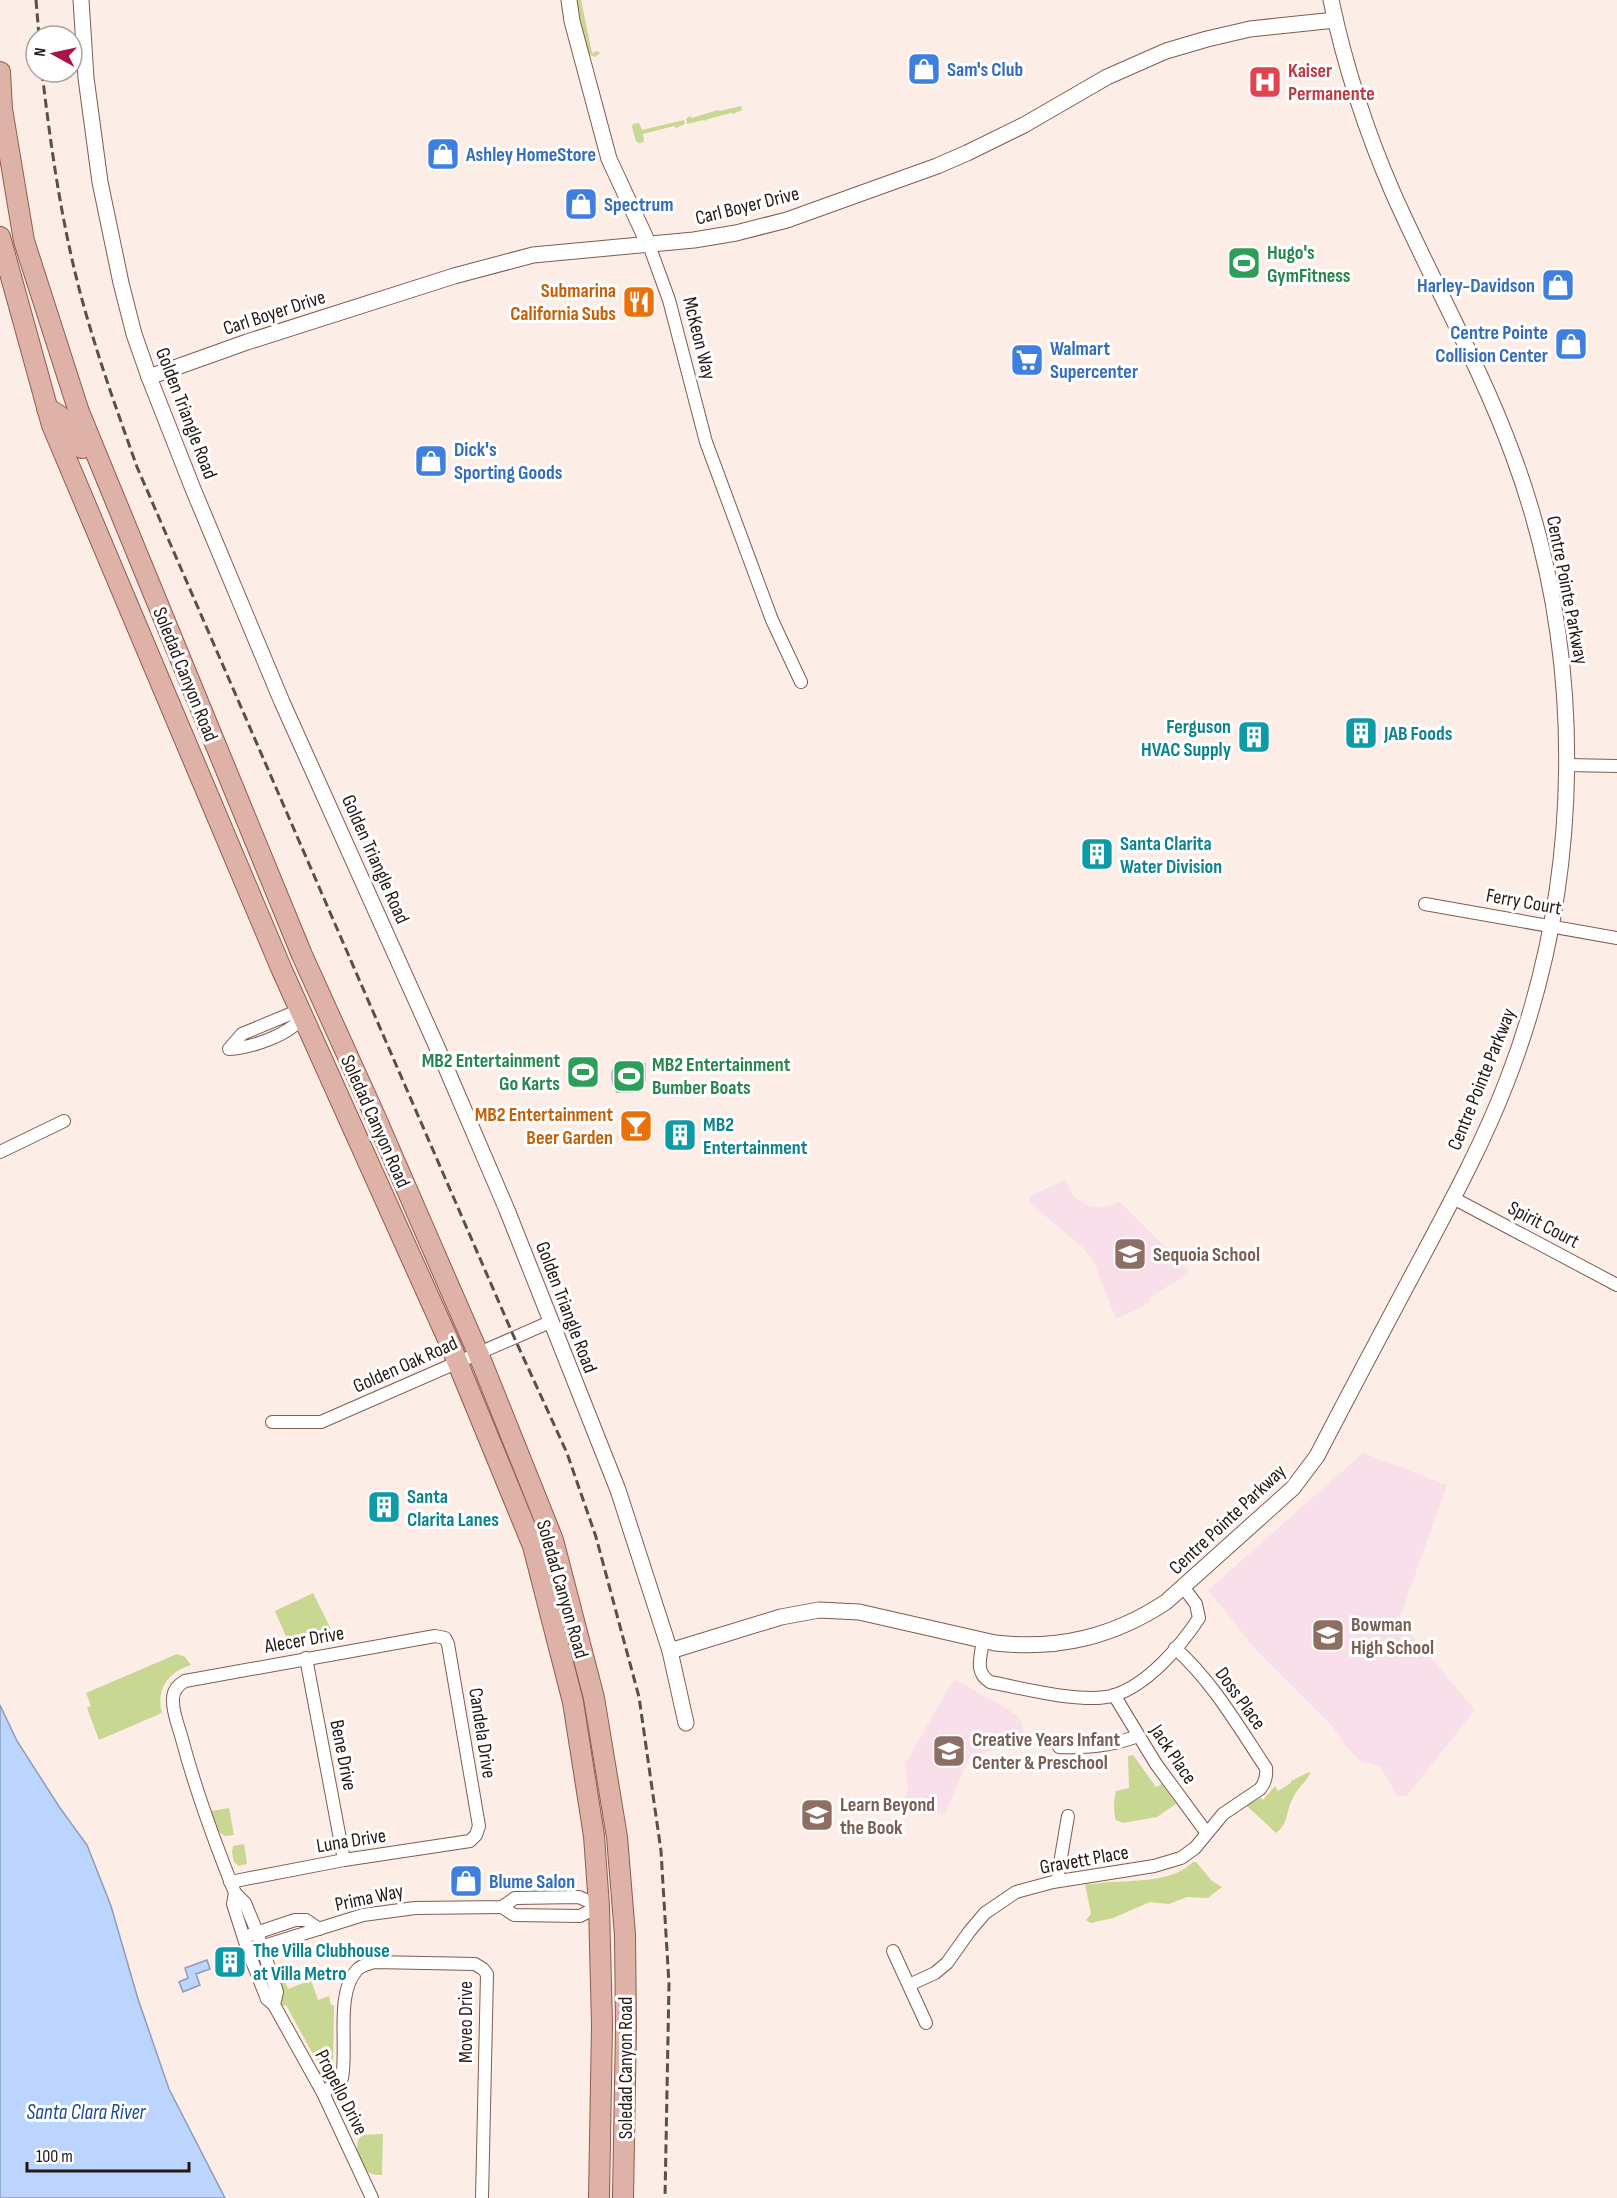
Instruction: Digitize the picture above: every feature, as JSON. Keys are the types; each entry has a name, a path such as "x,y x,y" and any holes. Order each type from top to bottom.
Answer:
{"main road":[{"name":"Soledad Canyon Road","path":"0,72 2,109 24,241 72,396 314,983 478,1353 553,1540 594,1698 617,1837 623,1906 626,2027 623,2198"},
{"name":"Soledad Canyon Road","path":"0,237 52,416 303,1016 458,1363 533,1546 573,1702 594,1836 599,1906 602,2025 599,2198"},
{"path":"24,241 52,416 66,420 84,450 106,479"},
{"path":"244,814 245,831 258,871 307,991 308,1001 303,1016 310,1016 324,1026 355,1096 374,1114"},
{"path":"599,1906 623,1906"}],"street":[{"name":"Golden Triangle Road","path":"81,0 86,78 102,192 134,334 193,489 282,702 507,1209 618,1490 670,1651 687,1723"},
{"name":"McKeon Way","path":"569,0 572,21 609,159 649,245 669,300 706,442 772,620 801,682"},
{"name":"Centre Pointe Parkway","path":"670,1651 781,1617 819,1610 859,1612 1017,1646 1040,1646 1084,1640 1106,1634 1147,1615 1184,1588 1293,1488 1306,1473 1453,1198 1492,1118 1517,1052 1536,992 1551,925 1564,826 1567,765 1564,686 1557,630 1548,577 1528,499 1514,456 1487,391 1379,158 1355,90 1331,0"},
{"name":"Carl Boyer Drive","path":"149,376 454,276 533,255 694,240 765,226 808,213 937,166 995,140 1107,77 1146,59 1187,45 1250,29 1335,20"},
{"path":"1567,765 1617,766"},
{"name":"Ferry Court","path":"1425,904 1617,938"},
{"path":"290,1014 303,1016 296,1026 278,1035 247,1048 229,1049 242,1034 290,1014"},
{"path":"0,1152 64,1121"},
{"name":"Spirit Court","path":"1453,1198 1617,1286"},
{"name":"Golden Oak Road","path":"272,1422 321,1422 550,1322"},
{"path":"983,1640 979,1671 983,1678 990,1682 1068,1696 1114,1695 1146,1677 1175,1648 1199,1618 1196,1604 1184,1588"},
{"name":"Alecer Drive","path":"174,1691 185,1681 435,1635 445,1638"},
{"name":"Candela Drive","path":"445,1638 448,1644 479,1826 476,1835"},
{"name":"Doss Place","path":"1175,1648 1188,1659 1221,1700 1266,1768 1267,1775"},
{"name":"Bene Drive","path":"306,1658 344,1860"},
{"name":"Propello Drive","path":"174,1691 175,1714 184,1748 207,1821 232,1887 233,1904 248,1951 267,1999 274,2005 323,2093 372,2198"},
{"name":"Jack Place","path":"1114,1695 1156,1764 1206,1832"},
{"path":"1059,1747 1094,1748 1138,1736"},
{"name":"Gravett Place","path":"909,1985 935,1973 947,1963 980,1919 1016,1892 1057,1881 1163,1864 1181,1858 1195,1848 1206,1832 1234,1805 1260,1789 1267,1775"},
{"path":"1057,1881 1068,1816"},
{"name":"Luna Drive","path":"232,1887 344,1860 470,1841 476,1835"},
{"name":"Propello Drive","path":"232,1887 245,1903 257,1932 277,1992 274,2005"},
{"name":"Prima Way","path":"248,1951 363,1915 415,1908 502,1906 515,1898 579,1897 599,1906"},
{"name":"Prima Way","path":"502,1906 514,1915 580,1916 599,1906"},
{"path":"243,1937 295,1920 306,1920 319,1929"},
{"path":"893,1951 926,2023"},
{"name":"Moveo Drive","path":"323,2093 342,2078 345,2063 345,1998 349,1982 358,1968 374,1962 475,1964 483,1969 487,1974 482,2198"}],"shaded area":[{"name":"Sequoia School","path":"1065,1180 1074,1197 1089,1206 1103,1207 1120,1202 1189,1271 1156,1293 1149,1299 1151,1302 1116,1319 1093,1260 1082,1247 1030,1203 1030,1197 1034,1194"},
{"name":"Bowman High School","path":"1363,1453 1447,1485 1399,1620 1475,1710 1406,1797 1397,1796 1380,1766 1360,1761 1347,1748 1333,1727 1256,1650 1208,1590"},
{"name":"Creative Years Infant Center & Preschool","path":"954,1679 1017,1716 1021,1721 1026,1742 999,1747 969,1758 944,1815 904,1804 908,1786 905,1764"}],"green space":[{"path":"576,0 581,0 592,53 597,51 600,53 595,57 588,54"},
{"path":"741,106 742,110 733,114 687,124 686,119 690,116 692,118"},
{"path":"684,120 685,124 676,128 674,126 643,134 644,142 639,143 636,141 632,127 633,124 639,123 642,130"},
{"path":"313,1593 331,1629 311,1638 289,1643 275,1611"},
{"path":"177,1654 185,1657 191,1665 176,1672 162,1689 162,1713 99,1740 87,1708 91,1706 86,1693"},
{"path":"1133,1755 1156,1787 1162,1784 1176,1804 1157,1817 1123,1823 1115,1817 1116,1791 1129,1788 1128,1756"},
{"path":"1309,1772 1291,1803 1283,1825 1276,1833 1246,1805 1261,1798 1263,1800 1275,1786 1278,1791"},
{"path":"229,1808 234,1835 225,1836 218,1831 211,1811"},
{"path":"244,1844 247,1864 239,1866 234,1862 233,1846"},
{"path":"1196,1862 1212,1881 1222,1887 1208,1898 1187,1897 1169,1904 1150,1902 1113,1918 1091,1923 1086,1920 1091,1914 1085,1884 1165,1877 1185,1869"},
{"path":"280,1970 288,1989 311,1980 318,2000 329,1996 331,2005 334,2005 333,2068 338,2069 336,2077 329,2081 322,2078 318,2071 321,2069 286,2005 282,2006 276,1971"},
{"path":"383,2134 382,2175 370,2173 361,2163 357,2143 362,2135"}],"water":[{"name":"MB2 Entertainment Bumber Boats","path":"617,1063 645,1064 645,1081 633,1092 617,1092 612,1078 614,1066"},
{"name":"Santa Clara River","path":"0,1705 17,1741 87,1845 111,1906 138,1999 169,2089 225,2198 0,2198"},
{"path":"207,1960 210,1969 196,1974 200,1985 183,1992 179,1982 188,1978 185,1968"}],"railway":[{"path":"36,0 38,24"},
{"path":"44,84 55,167 80,293 94,342 137,467 514,1337 567,1453 596,1537 639,1697 661,1851 669,1984 665,2198"}],"place":[{"name":"Sam's Club","path":"924,69"},
{"name":"Kaiser Permanente","path":"1265,82"},
{"name":"Ashley HomeStore","path":"443,154"},
{"name":"Spectrum","path":"581,204"},
{"name":"Hugo's GymFitness","path":"1244,263"},
{"name":"Harley-Davidson","path":"1558,285"},
{"name":"Submarina California Subs","path":"639,302"},
{"name":"Centre Pointe Collision Center","path":"1571,344"},
{"name":"Walmart Supercenter","path":"1027,360"},
{"name":"Dick's Sporting Goods","path":"431,461"},
{"name":"JAB Foods","path":"1361,733"},
{"name":"Ferguson HVAC Supply","path":"1254,737"},
{"name":"Santa Clarita Water Division","path":"1097,854"},
{"name":"MB2 Entertainment Go Karts","path":"583,1072"},
{"name":"MB2 Entertainment Bumber Boats","path":"629,1076"},
{"name":"MB2 Entertainment Beer Garden","path":"636,1126"},
{"name":"MB2 Entertainment","path":"680,1135"},
{"name":"Sequoia School","path":"1130,1254"},
{"name":"Santa Clarita Lanes","path":"384,1507"},
{"name":"Bowman High School","path":"1328,1635"},
{"name":"Creative Years Infant Center & Preschool","path":"949,1751"},
{"name":"Learn Beyond the Book","path":"817,1815"},
{"name":"Blume Salon","path":"466,1881"},
{"name":"The Villa Clubhouse at Villa Metro","path":"230,1962"}]}
